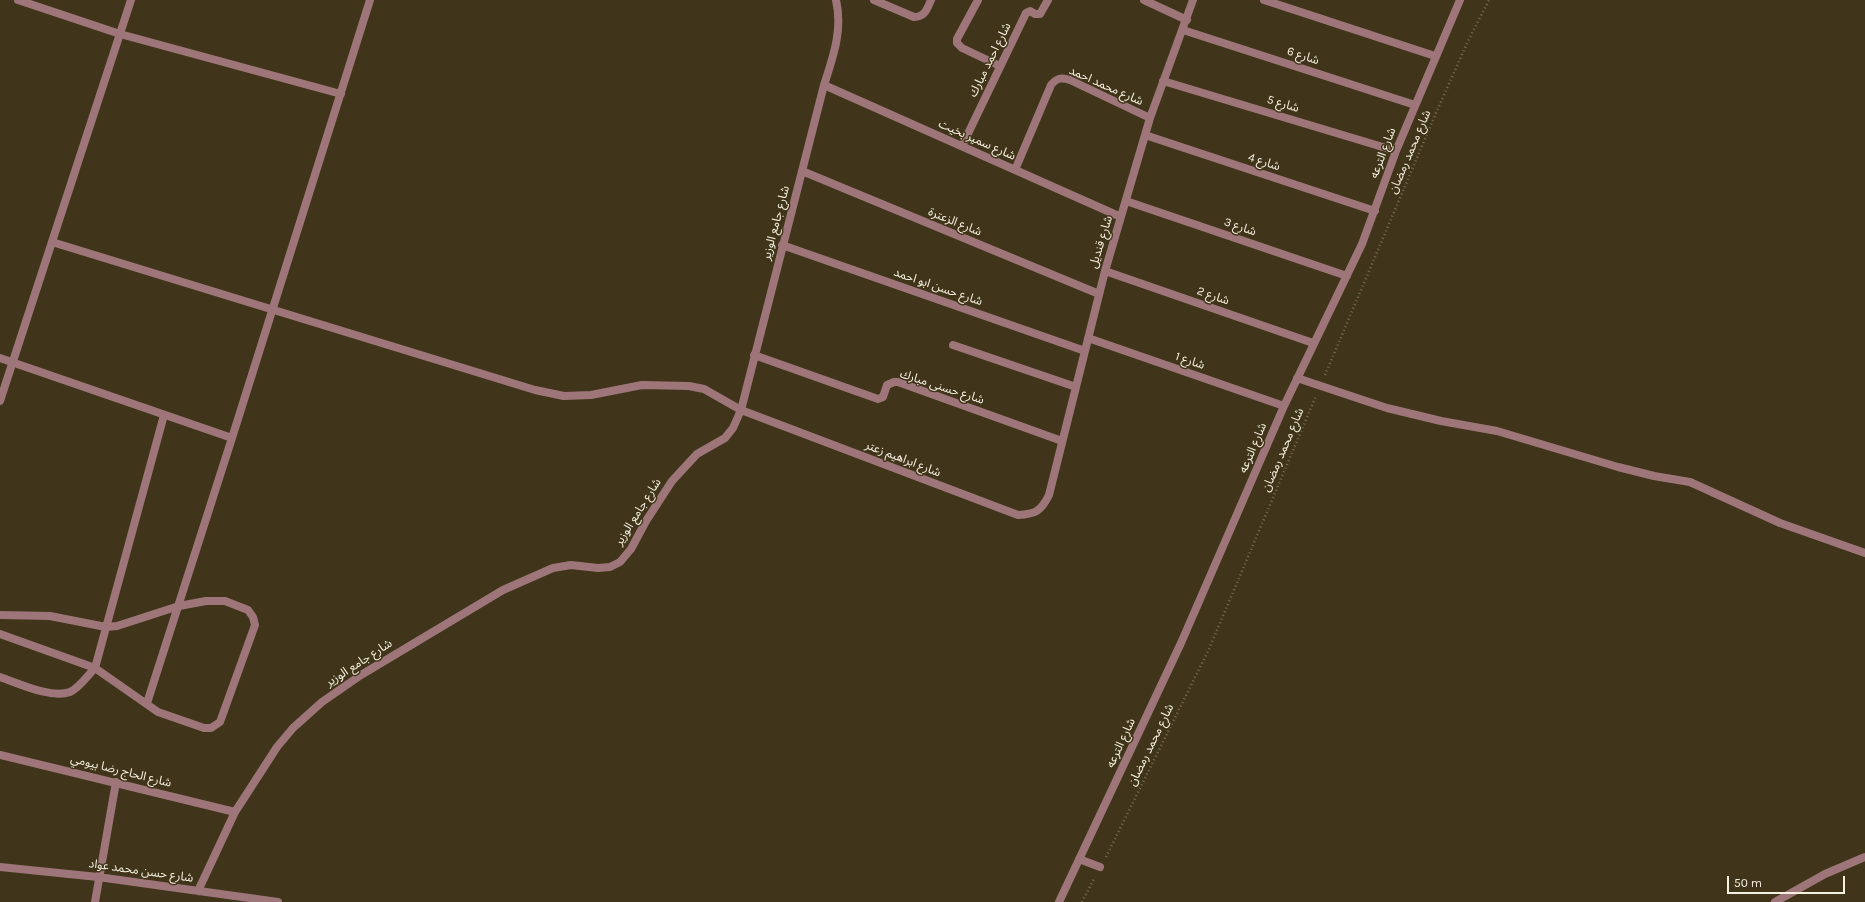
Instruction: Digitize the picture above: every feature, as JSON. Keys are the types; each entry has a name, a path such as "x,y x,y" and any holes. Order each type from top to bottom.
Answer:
{"street":[{"path":"18,0 120,34 341,94"},
{"path":"0,401 131,0"},
{"path":"147,703 370,0"},
{"name":"شارع جامع الوزير","path":"198,891 235,812 277,747 293,728 322,702 361,675 502,590 553,568 571,565 598,568 610,567 620,562 631,549 646,521 672,480 696,454 724,438 733,428 740,410 824,85 837,44 839,27 836,0"},
{"path":"874,0 914,17 922,16 931,0"},
{"path":"978,0 957,39 957,43 962,48 1000,66"},
{"name":"شارع احمد مبارك","path":"962,146 1026,13 1030,11 1037,15 1040,14 1048,0"},
{"path":"1144,0 1186,20"},
{"name":"شارع قنديل","path":"1049,495 1105,271 1150,118 1193,0"},
{"path":"1264,0 1435,56"},
{"name":"شارع الترعه","path":"1058,902 1182,644 1284,406 1313,343 1347,276 1375,211 1396,151 1460,0"},
{"name":"شارع 6","path":"1183,30 1415,105"},
{"name":"شارع محمد احمد","path":"1015,170 1051,85 1056,79 1063,77 1150,118"},
{"name":"شارع 5","path":"1163,81 1396,151"},
{"name":"شارع سمير بخيت","path":"824,85 1121,217"},
{"name":"شارع 4","path":"1145,135 1375,211"},
{"name":"شارع الزعترة","path":"802,171 1099,294"},
{"name":"شارع 3","path":"1126,201 1347,276"},
{"name":"شارع ابراهيم زعتر","path":"52,242 273,308 536,390 564,396 590,395 642,385 689,386 704,389 740,410 1018,516 1032,514 1043,507 1049,495"},
{"name":"شارع حسن ابو احمد","path":"782,245 1085,351"},
{"name":"شارع 2","path":"1105,271 1313,343"},
{"name":"شارع 1","path":"1088,338 1284,406"},
{"path":"953,345 1076,387"},
{"name":"شارع حسنى مبارك","path":"754,355 878,399 883,397 887,385 898,382 1062,441"},
{"path":"0,358 232,438"},
{"path":"1297,378 1388,408 1441,421 1497,431 1618,467 1654,476 1690,482 1780,523 1865,553"},
{"path":"0,677 48,693 59,694 71,692 95,668 164,415"},
{"path":"0,615 50,616 106,627 117,626 179,606 206,601 225,601 248,610 253,616 255,625 220,722 211,728 204,728 158,712 95,668 0,634"},
{"name":"شارع الحاج رضا بيومي","path":"0,755 235,812"},
{"path":"95,902 98,877 116,782"},
{"path":"1775,902 1825,874 1865,857"},
{"path":"1079,859 1100,867"},
{"name":"شارع حسن محمد عواد","path":"0,867 98,877 278,902"}],"path":[{"name":"شارع محمد رمضان","path":"1082,902 1115,841 1209,649 1436,113 1468,41 1489,0"}]}
